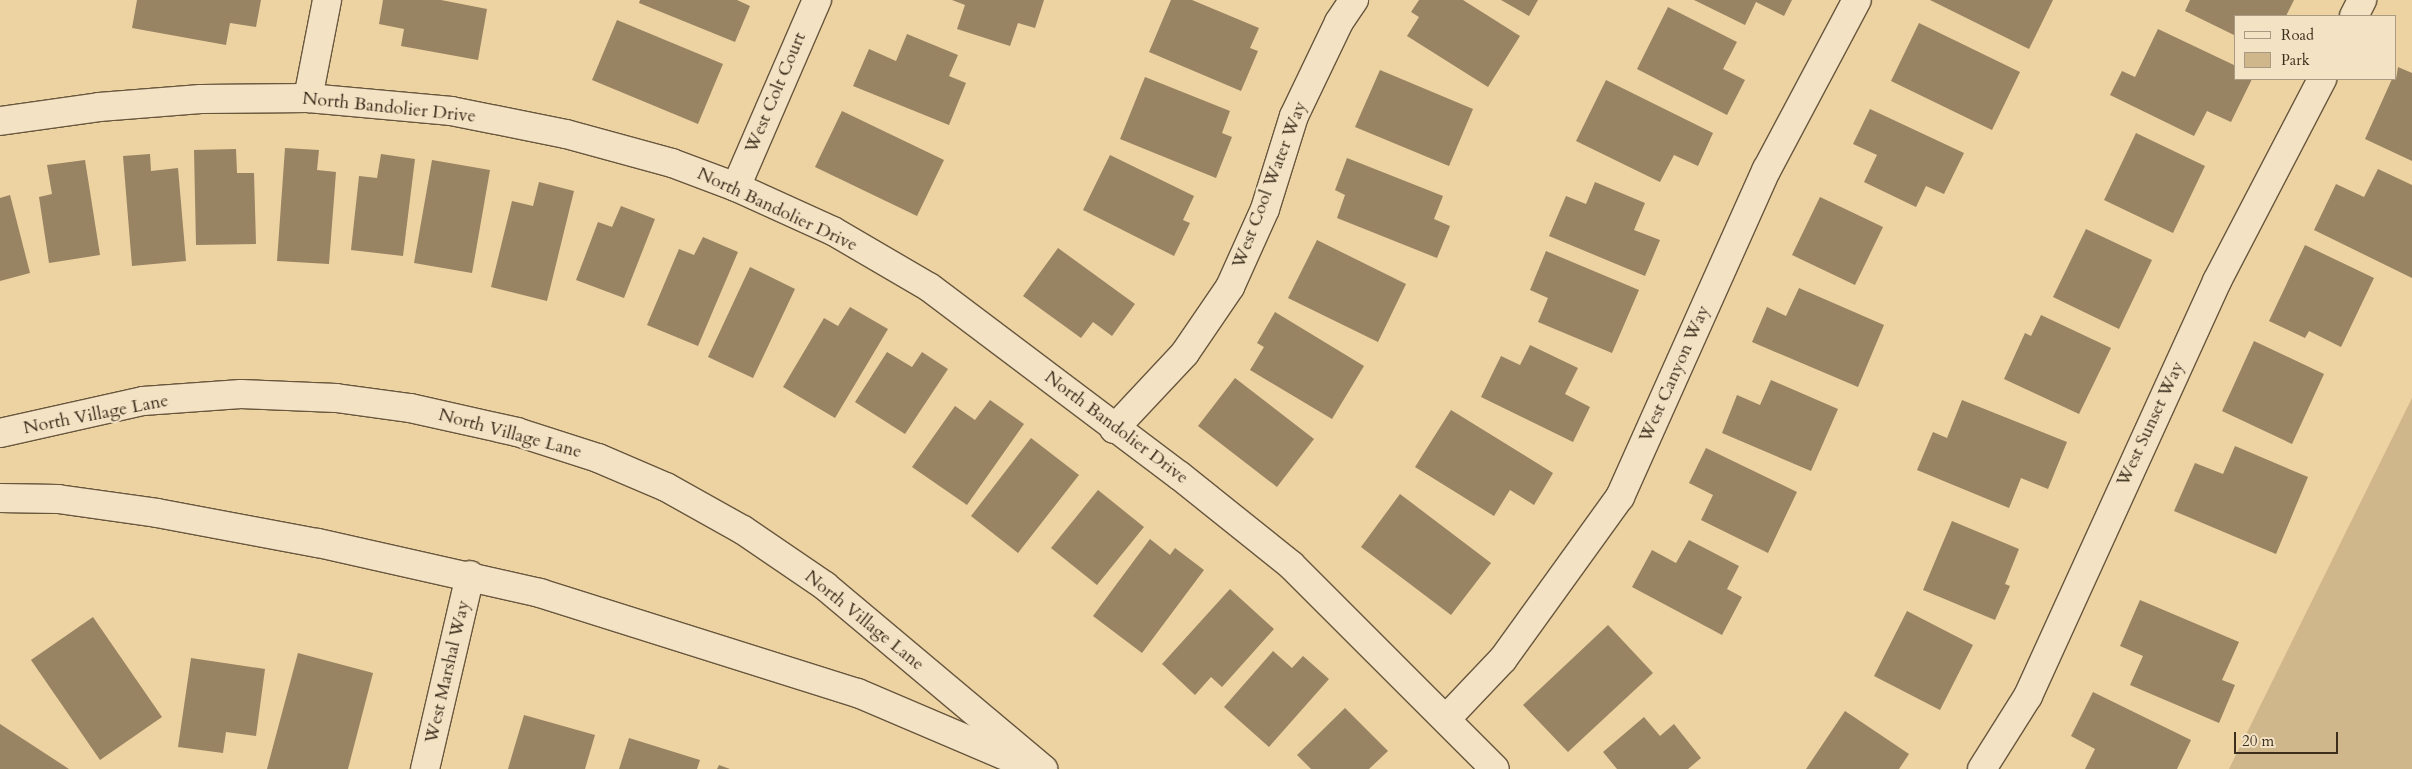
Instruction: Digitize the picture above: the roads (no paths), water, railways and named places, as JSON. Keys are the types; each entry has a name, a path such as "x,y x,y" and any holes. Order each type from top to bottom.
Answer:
{"street":[{"path":"308,98 327,0"},
{"name":"West Colt Court","path":"736,187 817,0"},
{"name":"West Cool Water Way","path":"1114,429 1186,353 1230,287 1265,209 1294,116 1339,22 1354,0"},
{"name":"West Canyon Way","path":"1447,718 1503,659 1620,497 1766,169 1857,0"},
{"path":"2354,15 2362,0"},
{"name":"West Sunset Way","path":"1982,769 2028,696 2217,281 2321,80"},
{"name":"North Bandolier Drive","path":"0,121 99,107 201,98 308,98 451,111 566,134 672,163 736,187 833,231 929,287 1114,429 1180,476 1291,565 1447,718 1495,769"},
{"name":"North Village Lane","path":"0,434 143,401 241,394 336,398 410,408 526,435 598,458 666,487 744,530 825,586 1043,769"},
{"path":"0,498 58,499 157,513 470,576 767,662 858,693 1037,769"},
{"name":"West Marshal Way","path":"425,769 470,576"}]}
